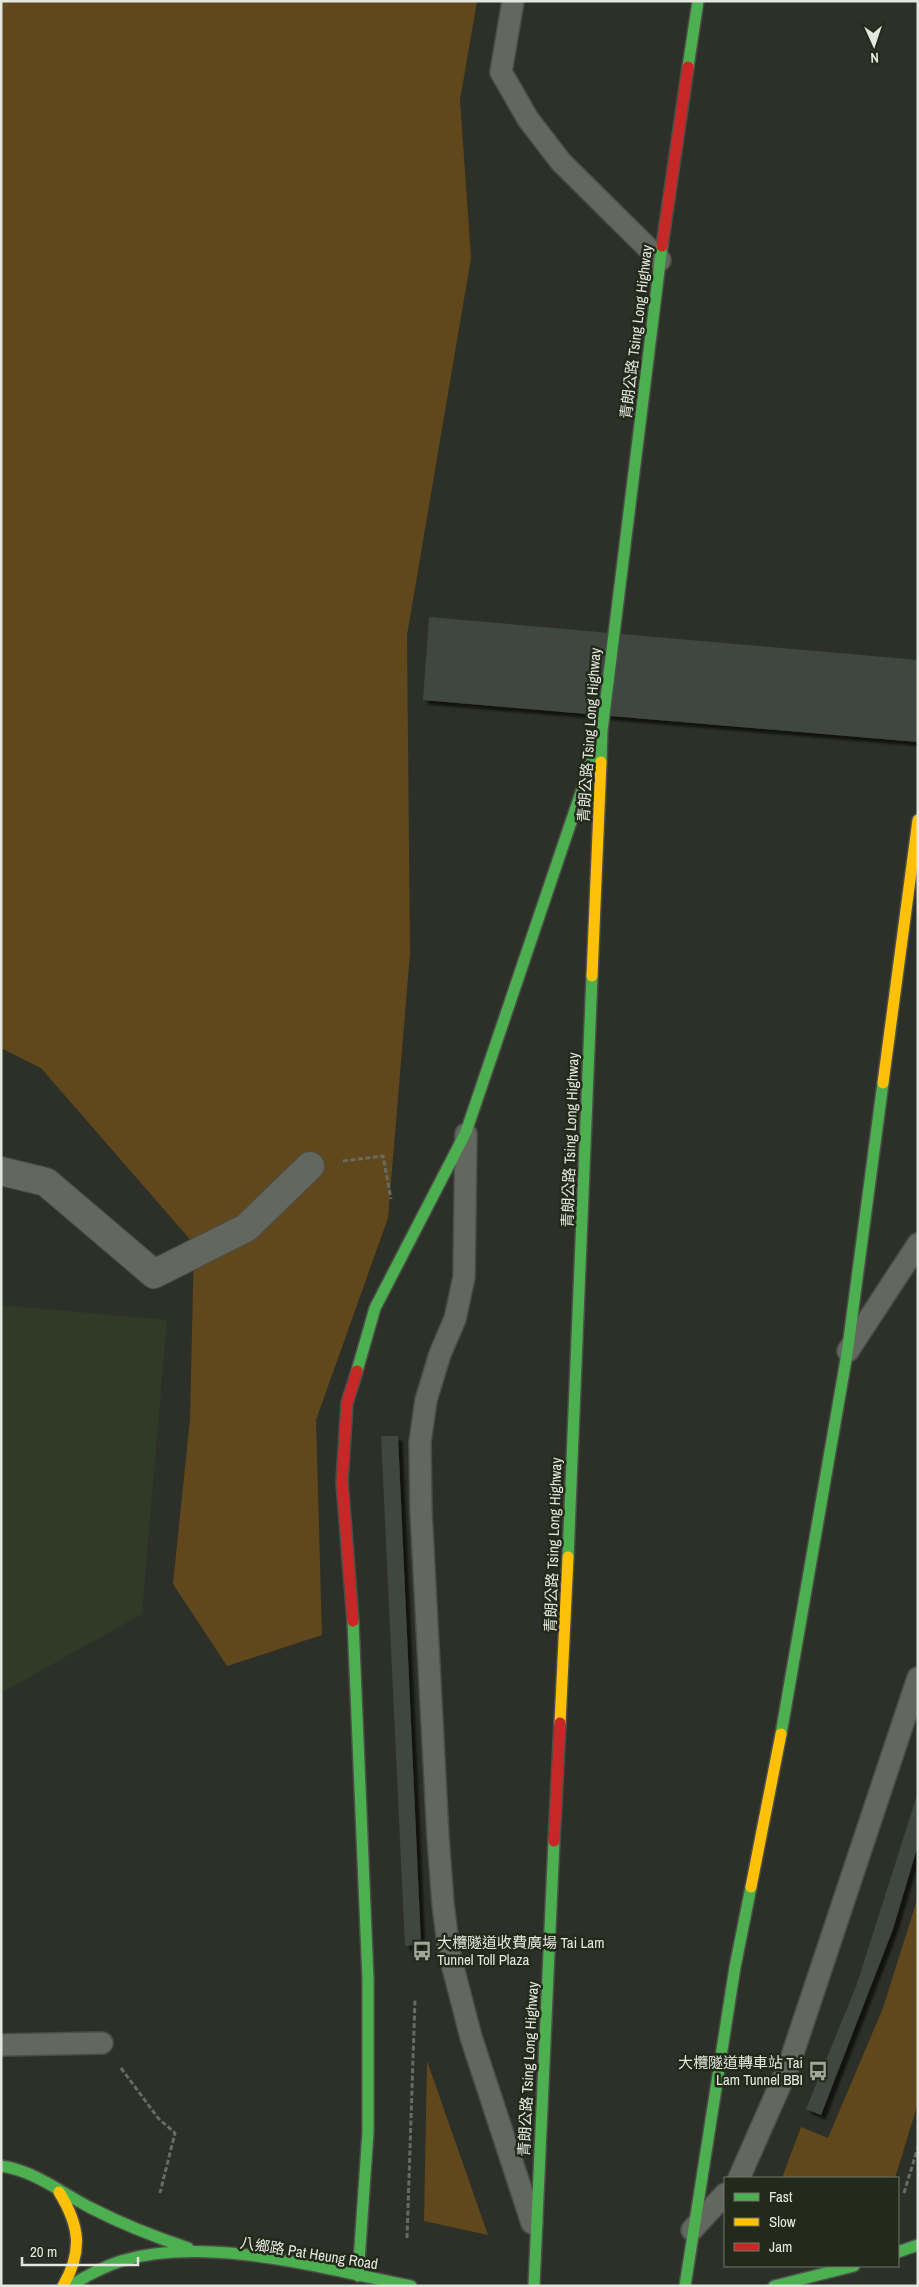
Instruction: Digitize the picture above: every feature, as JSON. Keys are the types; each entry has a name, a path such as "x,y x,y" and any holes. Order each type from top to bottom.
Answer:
{"main road":[{"name":"青朗公路 Tsing Long Highway","path":"534,2286 564,1646 602,731 660,260 698,1"},
{"path":"358,2276 368,2132 368,1979 354,1633 342,1482 347,1403 375,1308 466,1132 602,731"},
{"path":"685,2286 692,2230 735,1967 776,1763 847,1354 918,820"},
{"name":"八鄉路 Pat Heung Road","path":"1,2166 22,2168 42,2177 59,2192 71,2210 77,2232 77,2254 70,2275 63,2286"},
{"name":"八鄉路 Pat Heung Road","path":"59,2192 128,2226 163,2240 202,2252"},
{"path":"899,2252 918,2245"},
{"name":"八鄉路 Pat Heung Road","path":"70,2286 102,2268 127,2259 162,2254 202,2252 286,2261 411,2286"},
{"path":"774,2286 850,2267"}],"street":[{"path":"1,1171 46,1182 154,1274 246,1228 310,1166"}],"lane":[{"path":"514,1 501,72 528,119 561,162 660,260"},
{"path":"466,1132 464,1276 455,1319 440,1354 426,1400 420,1442 421,1510 438,1837 443,1904 454,1971 471,2037 535,2233"},
{"path":"847,1354 918,1244"},
{"path":"739,2177 789,2065 918,1678"},
{"path":"1,2045 102,2043"},
{"path":"692,2230 724,2195"}],"path":[{"path":"310,1166 382,1156 392,1202"},
{"path":"407,2238 415,2000"},
{"path":"131,2080 158,2118 175,2133 160,2193"},
{"path":"904,2194 918,2147"}],"shaded area":[{"path":"1,1 477,1 460,100 471,258 407,635 410,953 388,1218 316,1420 322,1635 227,1666 173,1584 190,1419 194,1244 41,1068 1,1048"},
{"path":"1,1305 167,1320 142,1614 1,1693"},
{"path":"918,1897 918,2103 895,2177 782,2177 801,2127 828,2138 883,2008"},
{"path":"427,2061 488,2235 424,2221"}],"building":[{"path":"429,617 918,660 918,742 423,700"},
{"path":"381,1436 398,1436 421,1944 405,1946"},
{"path":"918,1792 918,1845 893,1929 821,2115 806,2109 857,1984"}],"traffic: fast":[{"path":"688,67 698,1"},
{"path":"601,762 602,731 662,246"},
{"path":"357,1371 375,1308 466,1132 592,760"},
{"path":"568,1557 592,976"},
{"path":"781,1734 847,1354 883,1083"},
{"path":"353,1621 368,1979 368,2132 358,2276"},
{"path":"534,2286 554,1841"},
{"path":"685,2286 735,1967 751,1887"},
{"path":"1,2166 26,2173 115,2219 151,2235 188,2248"},
{"path":"899,2252 918,2245"},
{"path":"70,2286 95,2272 121,2261 155,2254 190,2252 266,2257 411,2286"},
{"path":"774,2286 850,2267"}],"traffic: slow":[{"path":"592,976 601,762"},
{"path":"883,1083 918,820"},
{"path":"560,1723 568,1557"},
{"path":"751,1887 781,1734"},
{"path":"59,2192 75,2227 76,2239 74,2261 63,2286"}],"traffic: jam":[{"path":"662,246 688,67"},
{"path":"353,1621 342,1482 347,1403 357,1371"},
{"path":"554,1841 560,1723"}],"place":[{"name":"大欖隧道收費廣場 Tai Lam Tunnel Toll Plaza","path":"422,1951"},
{"name":"大欖隧道轉車站 Tai Lam Tunnel BBI","path":"818,2071"}]}
